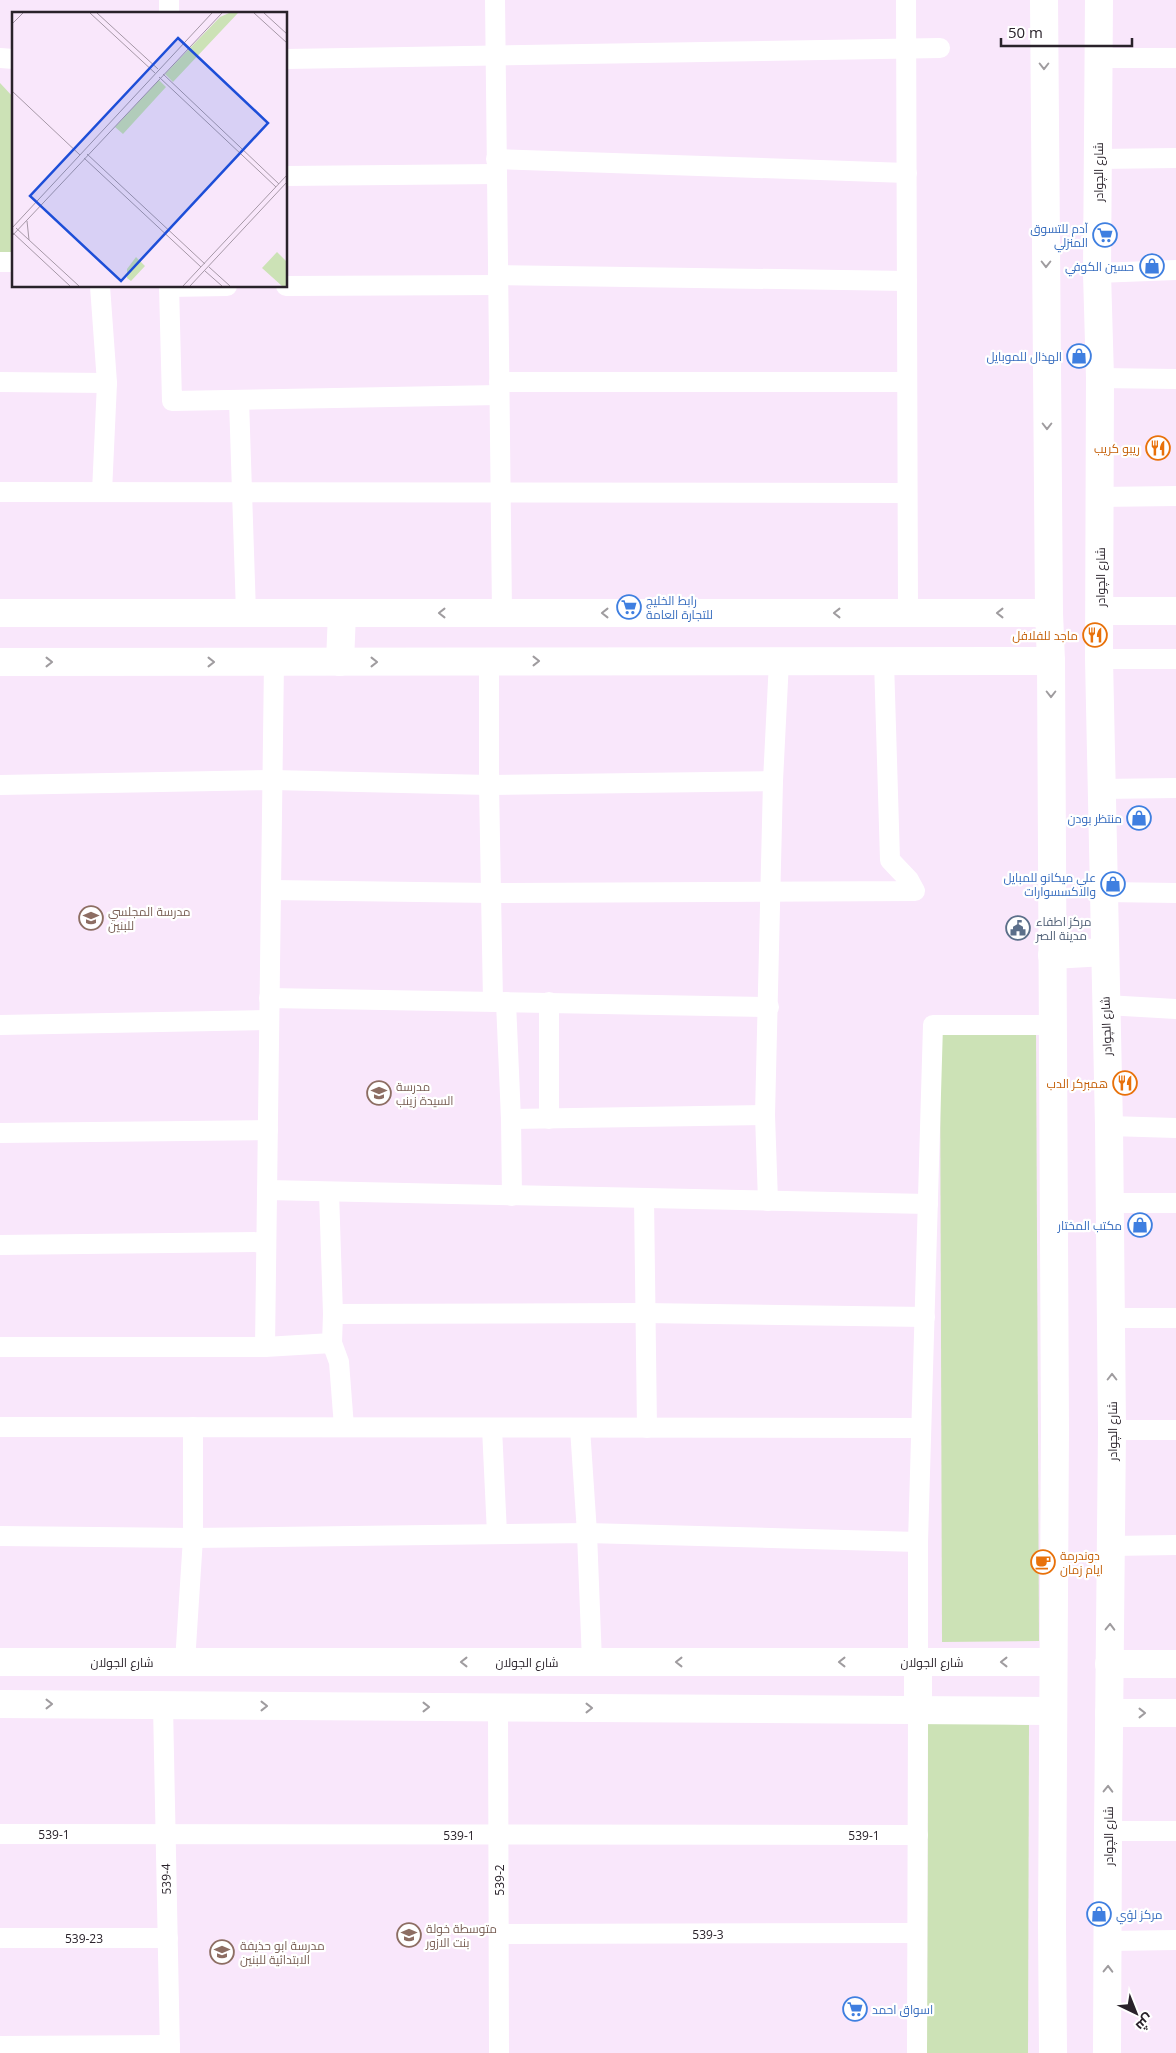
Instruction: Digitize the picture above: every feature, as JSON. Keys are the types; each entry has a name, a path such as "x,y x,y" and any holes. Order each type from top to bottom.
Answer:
{"street":[{"path":"495,0 502,613"},
{"path":"906,0 908,613"},
{"path":"1044,0 1051,661 1055,1420 1053,2053"},
{"name":"شارع الچوادر","path":"1099,0 1097,273 1100,378 1099,659 1109,1126 1112,1430 1108,2053"},
{"path":"288,59 940,48"},
{"path":"1099,58 1176,58"},
{"path":"1098,158 1176,158"},
{"path":"288,176 497,166 906,173"},
{"path":"1097,273 1176,270"},
{"path":"288,286 498,280 907,281"},
{"path":"100,288 107,383 102,492"},
{"path":"169,288 172,401 499,389 907,382"},
{"path":"1100,378 1176,379"},
{"path":"0,382 107,383"},
{"path":"240,400 246,613"},
{"path":"0,492 907,493"},
{"path":"1099,496 1176,496"},
{"path":"1100,611 1176,611"},
{"path":"0,612 1049,613"},
{"path":"340,662 342,612"},
{"path":"1099,659 1176,659"},
{"path":"768,1201 765,1115 772,892 773,781 779,661"},
{"path":"271,890 491,893 915,891 909,880 890,860 884,661"},
{"path":"0,662 1051,661"},
{"path":"265,1347 274,662"},
{"path":"489,662 491,893 499,1001 511,1119 512,1196"},
{"path":"0,785 272,780 489,785 773,781"},
{"path":"1101,789 1176,788"},
{"path":"1104,892 1176,893"},
{"path":"1052,955 1105,952"},
{"path":"269,998 769,1007"},
{"path":"549,1002 549,1119"},
{"path":"1106,1005 1176,1009"},
{"path":"0,1025 269,1020"},
{"path":"917,2053 918,1542 934,1024 1052,1025"},
{"path":"511,1119 765,1115"},
{"path":"1109,1126 1176,1128"},
{"path":"0,1133 268,1130"},
{"path":"267,1190 928,1204"},
{"path":"329,1192 333,1314 332,1344 340,1362 344,1427"},
{"path":"644,1198 647,1428"},
{"path":"1109,1203 1176,1203"},
{"path":"0,1244 266,1242"},
{"path":"333,1314 644,1313 925,1317"},
{"path":"1111,1318 1176,1318"},
{"path":"0,1347 265,1347 332,1344"},
{"path":"0,1427 921,1428"},
{"path":"185,1662 194,1538 193,1427"},
{"path":"492,1428 497,1534"},
{"path":"580,1428 587,1534 592,1662"},
{"path":"1112,1430 1176,1430"},
{"path":"0,1536 194,1538 587,1534 918,1542"},
{"path":"1111,1546 1176,1545"},
{"name":"شارع الجولان","path":"0,1662 1053,1662"},
{"path":"230,1706 232,1662"},
{"path":"1109,1664 1176,1664"},
{"path":"0,1704 1053,1711"},
{"name":"539-4","path":"163,1705 170,2049"},
{"name":"539-2","path":"498,1708 499,2053"},
{"path":"1109,1713 1176,1713"},
{"path":"1108,1830 1176,1831"},
{"name":"539-1","path":"0,1834 918,1835"},
{"name":"539-3","path":"499,1934 917,1933"},
{"name":"539-23","path":"0,1938 168,1938"},
{"path":"1108,1941 1176,1940"},
{"path":"0,2046 170,2049"}],"green space":[{"path":"0,83 12,96 12,262 0,262"},
{"path":"1036,1032 1039,1641 942,1642 940,1033"},
{"path":"928,1721 1029,1725 1028,2053 927,2053"}],"place":[{"name":"آدم للتسوق المنزلي","path":"1105,235"},
{"name":"حسين الكوفي","path":"1152,266"},
{"name":"الهذال للموبايل","path":"1079,356"},
{"name":"ريبو كريب","path":"1158,448"},
{"name":"رابط الخليج للتجارة العامة","path":"629,607"},
{"name":"ماجد للفلافل","path":"1095,635"},
{"name":"منتظر بودن","path":"1139,818"},
{"name":"علي ميكانو للمبايل والاكسسوارات","path":"1113,884"},
{"name":"مدرسة المجلسي للبنين","path":"91,918"},
{"name":"مركز اطفاء مدينة الصر","path":"1018,928"},
{"name":"همبركر الدب","path":"1125,1083"},
{"name":"مدرسة السيدة زينب","path":"379,1093"},
{"name":"مكتب المختار","path":"1140,1225"},
{"name":"دوندرمة ايام زمان","path":"1043,1562"},
{"name":"مركز لؤي","path":"1099,1914"},
{"name":"متوسطة خولة بنت الازور","path":"409,1935"},
{"name":"مدرسة ابو حذيفة الابتدائية للبنين","path":"222,1952"},
{"name":"اسواق احمد","path":"855,2009"}]}
